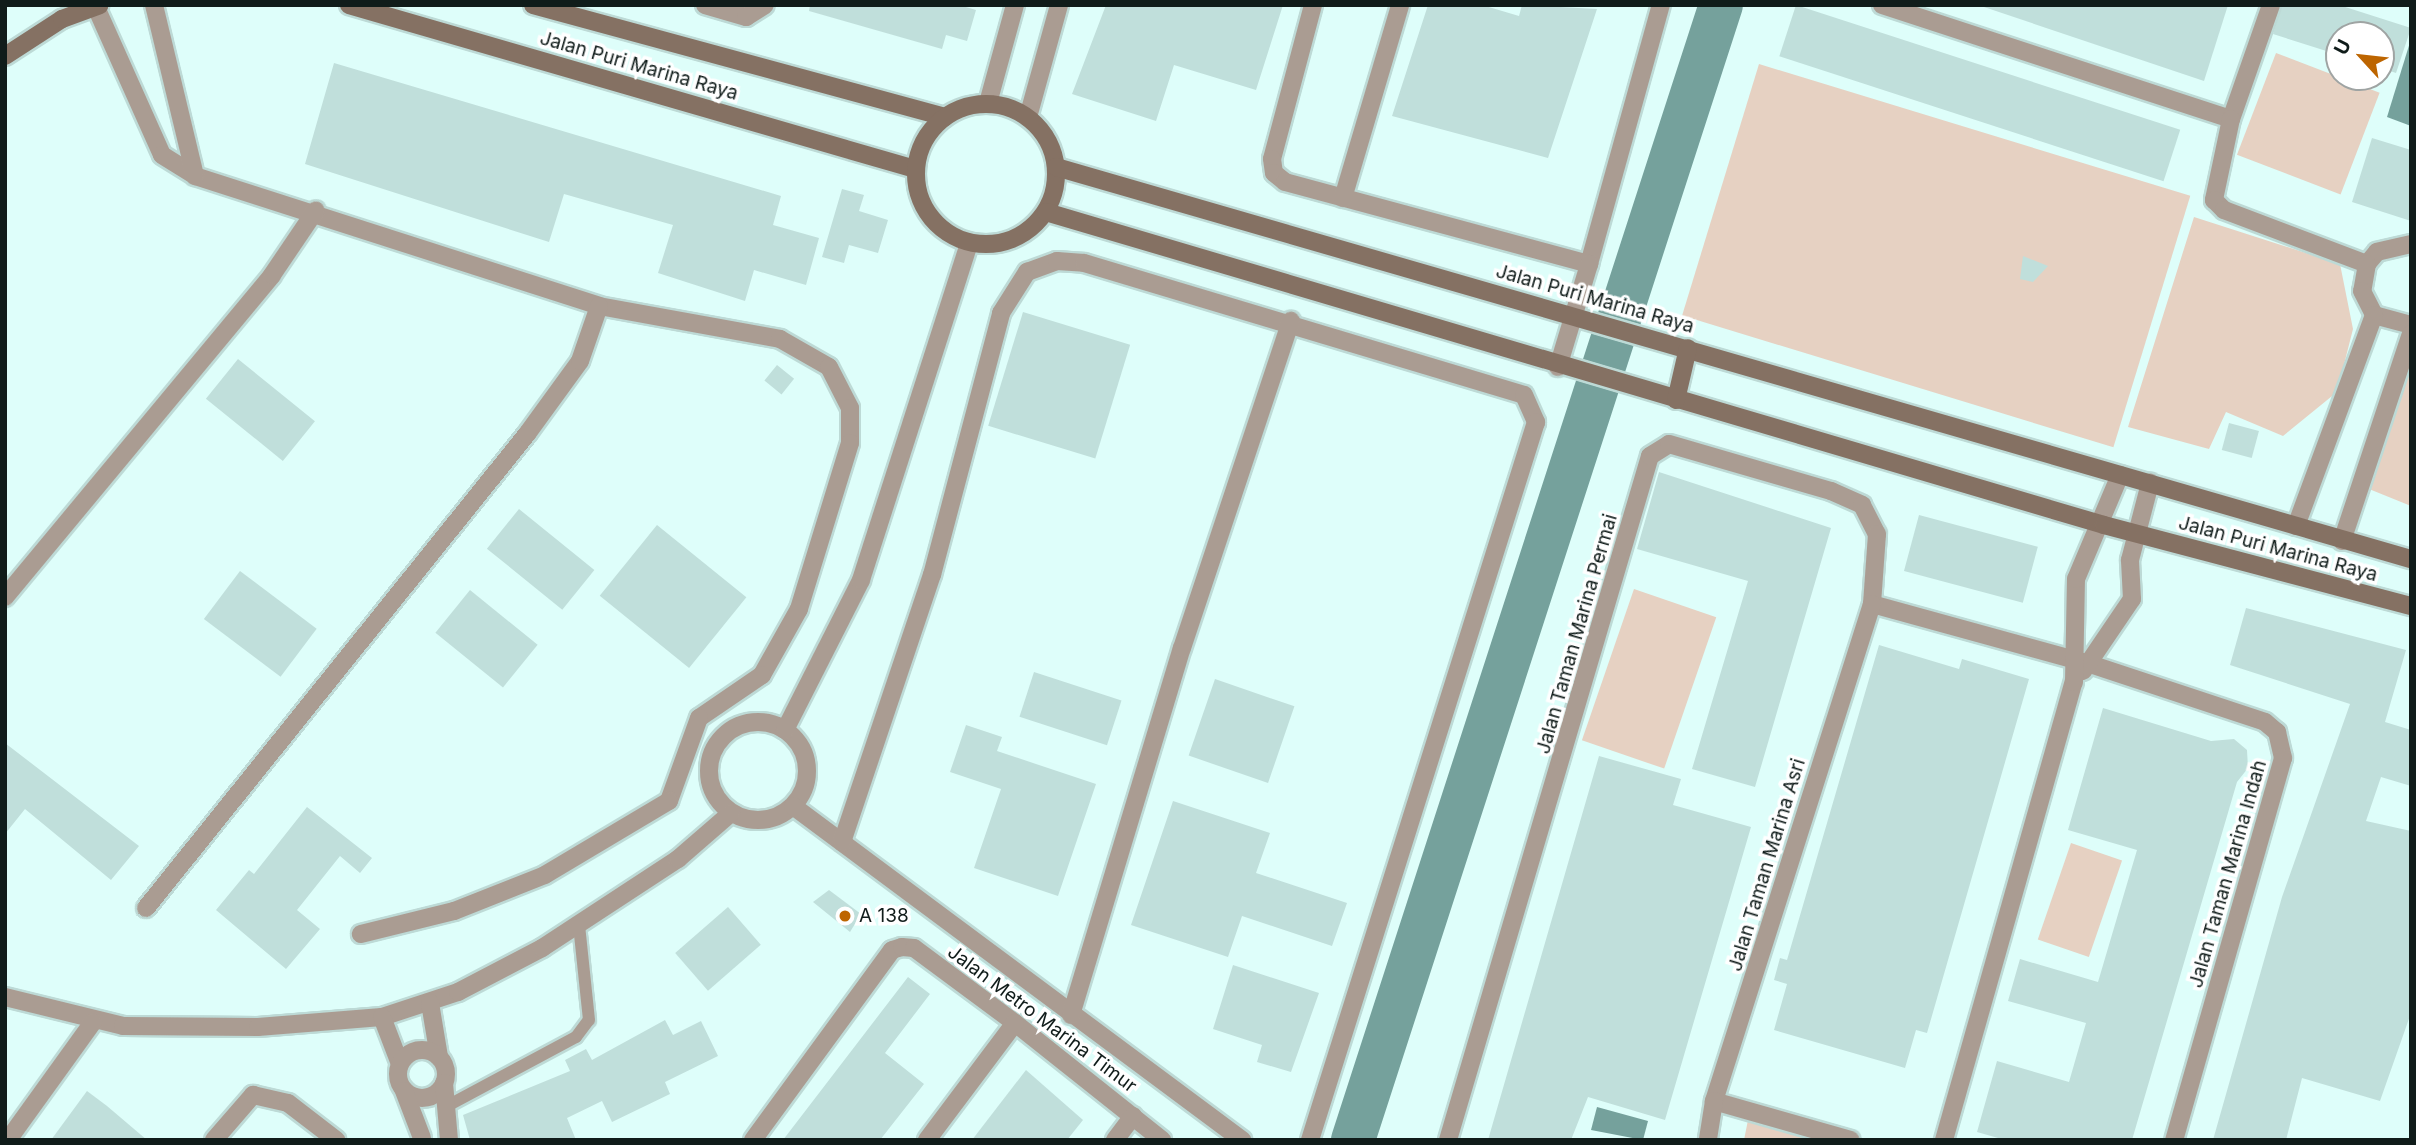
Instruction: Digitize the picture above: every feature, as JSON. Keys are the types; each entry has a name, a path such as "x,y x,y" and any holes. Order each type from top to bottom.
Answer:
{"street":[{"path":"154,5 195,176"},
{"name":"Jalan Puri Marina Raya","path":"349,5 915,169"},
{"name":"Jalan Puri Marina Raya","path":"533,5 945,117"},
{"path":"705,5 746,17 765,5"},
{"path":"988,103 1015,5"},
{"path":"1028,117 1059,5"},
{"path":"1313,5 1273,166 1285,182 1589,264"},
{"path":"1343,198 1400,5"},
{"path":"1559,366 1576,314 1661,5"},
{"path":"1882,5 2231,119"},
{"path":"2271,5 2231,119 2214,200 2224,210 2367,264"},
{"path":"5,56 97,6 162,155 195,176 316,210 598,306 780,339 829,367 843,385 850,443 799,609 762,676 699,719 669,801 545,875 454,911 361,934"},
{"path":"988,103 1028,117 1047,140 1056,167 1046,212 1012,240 969,244 928,216 915,169 920,149 945,117 988,103"},
{"name":"Jalan Puri Marina Raya","path":"1056,167 1649,335 2342,541 2411,559"},
{"path":"5,597 272,275 316,210"},
{"name":"Jalan Puri Marina Raya","path":"1046,212 1631,388 2104,525 2411,606"},
{"path":"785,730 862,580 969,244"},
{"path":"2411,244 2390,245 2367,264 2362,291 2374,315 2411,325"},
{"path":"842,842 932,575 1010,291 1027,272 1047,264 1084,263 1291,321 1524,395 1537,416 1310,1140"},
{"path":"146,908 527,433 580,361 598,306"},
{"name":"Jalan Puri Marina Raya","path":"2296,526 2374,315"},
{"path":"1072,1015 1182,648 1291,321"},
{"name":"Jalan Puri Marina Raya","path":"2342,541 2411,334"},
{"path":"1676,400 1688,348"},
{"name":"Jalan Taman Marina Permai","path":"1448,1140 1650,456 1670,444 1862,505 1877,534 1871,604"},
{"path":"1944,1140 2074,682 2070,659 2076,579 2104,525 2120,475"},
{"path":"2074,682 2090,664 2132,598 2134,533 2150,483"},
{"name":"Jalan Taman Marina Indah","path":"1871,604 2090,664 2265,722 2281,744 2283,758 2174,1140"},
{"name":"Jalan Taman Marina Asri","path":"1708,1140 1714,1101 1871,604"},
{"path":"743,724 785,730 807,766 793,806 774,818 752,821 731,813 712,786 712,754 743,724"},
{"path":"793,806 1242,1140"},
{"path":"5,997 93,1022 189,1029 382,1017 430,1003 579,925 678,859 731,813"},
{"name":"Jalan Metro Marina Timur","path":"753,1140 892,950 914,948 1015,1023 1162,1140"},
{"path":"430,1003 449,1105 449,1140"},
{"path":"382,1017 400,1064 404,1091 422,1138"},
{"path":"8,1140 93,1022"},
{"path":"927,1140 1015,1023"},
{"path":"400,1064 422,1049 439,1057"},
{"path":"404,1091 421,1098 444,1083"},
{"path":"214,1140 243,1101 268,1096 288,1103 337,1140"},
{"path":"1714,1101 1851,1140"},
{"path":"1115,1140 1133,1116"}],"lane":[{"path":"449,1105 576,1037 589,1020 579,925"}],"shaded area":[{"path":"2276,53 2325,72 2325,91 2380,93 2341,195 2237,155"},
{"path":"1759,64 2190,196 2113,447 1682,316"},
{"path":"2194,217 2340,264 2353,329 2337,392 2283,436 2226,412 2209,449 2128,427"},
{"path":"2411,360 2411,506 2369,489"},
{"path":"1634,589 1716,617 1664,769 1582,740"},
{"path":"2071,843 2122,861 2089,957 2038,939"},
{"path":"1750,1110 1841,1140 1744,1140"}],"water":[{"path":"2411,39 2411,126 2387,117"},
{"path":"1597,1107 1648,1121 1643,1140 1591,1130"}],"building":[{"path":"810,5 959,5 976,10 967,41 946,35 942,49 809,11"},
{"path":"1106,5 1283,5 1256,90 1174,65 1156,121 1072,94"},
{"path":"1428,5 1482,5 1519,16 1522,5 1597,9 1548,158 1392,116"},
{"path":"1796,5 2180,130 2164,181 1779,56"},
{"path":"1978,5 2228,5 2204,81"},
{"path":"2282,5 2339,5 2389,21 2325,21 2325,51 2273,34"},
{"path":"2395,23 2411,28 2395,73"},
{"path":"334,63 781,196 773,225 819,238 806,285 754,270 745,301 658,273 673,225 564,194 549,242 305,164"},
{"path":"2372,138 2411,150 2411,221 2352,202"},
{"path":"842,189 864,195 859,211 888,220 878,253 849,245 844,263 822,257"},
{"path":"2023,256 2048,266 2033,282 2020,279"},
{"path":"1023,312 1130,345 1095,459 988,426"},
{"path":"238,359 315,421 283,461 206,399"},
{"path":"777,365 794,379 782,394 764,381"},
{"path":"2229,423 2259,431 2252,458 2222,450"},
{"path":"1659,472 1831,528 1755,787 1692,769 1748,581 1637,549"},
{"path":"519,509 594,570 562,610 487,549"},
{"path":"1919,515 2038,547 2023,603 1904,571"},
{"path":"657,525 746,597 689,668 600,596"},
{"path":"240,571 317,629 281,677 204,619"},
{"path":"470,590 538,645 503,687 435,633"},
{"path":"2246,608 2406,650 2385,722 2411,730 2411,786 2381,777 2366,821 2411,831 2411,1013 2380,1101 2302,1078 2286,1140 2213,1140 2282,897 2350,704 2230,665"},
{"path":"1879,645 1959,669 1962,659 2029,679 1927,1033 1916,1030 1905,1068 1774,1030 1787,984 1774,980 1780,958 1787,960"},
{"path":"1034,672 1121,700 1107,745 1019,717"},
{"path":"1215,679 1294,706 1268,783 1189,756"},
{"path":"2103,708 2211,741 2234,739 2247,750 2248,768 2237,782 2132,1140 2005,1140 1977,1132 1997,1061 2069,1082 2086,1023 2008,1001 2020,959 2098,982 2137,850 2068,830"},
{"path":"966,725 1002,737 997,751 1096,784 1058,896 974,868 1001,789 950,772"},
{"path":"5,743 139,846 111,880 25,809 5,834"},
{"path":"1599,756 1681,779 1673,805 1751,827 1665,1120 1588,1097 1571,1140 1488,1140"},
{"path":"1173,801 1270,833 1256,873 1347,903 1332,946 1242,916 1228,957 1131,925"},
{"path":"307,807 372,858 360,873 340,856 297,910 320,929 286,969 216,910 249,870 254,874"},
{"path":"829,890 861,914 850,932 813,902"},
{"path":"728,907 761,945 708,991 675,953"},
{"path":"1233,965 1319,993 1291,1072 1257,1062 1262,1045 1213,1029"},
{"path":"908,977 930,994 885,1053 924,1084 880,1140 783,1140"},
{"path":"665,1020 673,1035 701,1021 718,1056 665,1082 670,1094 612,1122 602,1101 567,1118 576,1140 470,1140 463,1115 570,1071 565,1060 586,1049 592,1060"},
{"path":"1026,1070 1083,1120 1067,1140 972,1140"},
{"path":"87,1091 107,1106 147,1140 51,1140"}],"waterway":[{"path":"1353,1140 1721,5"}],"place":[{"name":"A 138","path":"845,916"}]}
